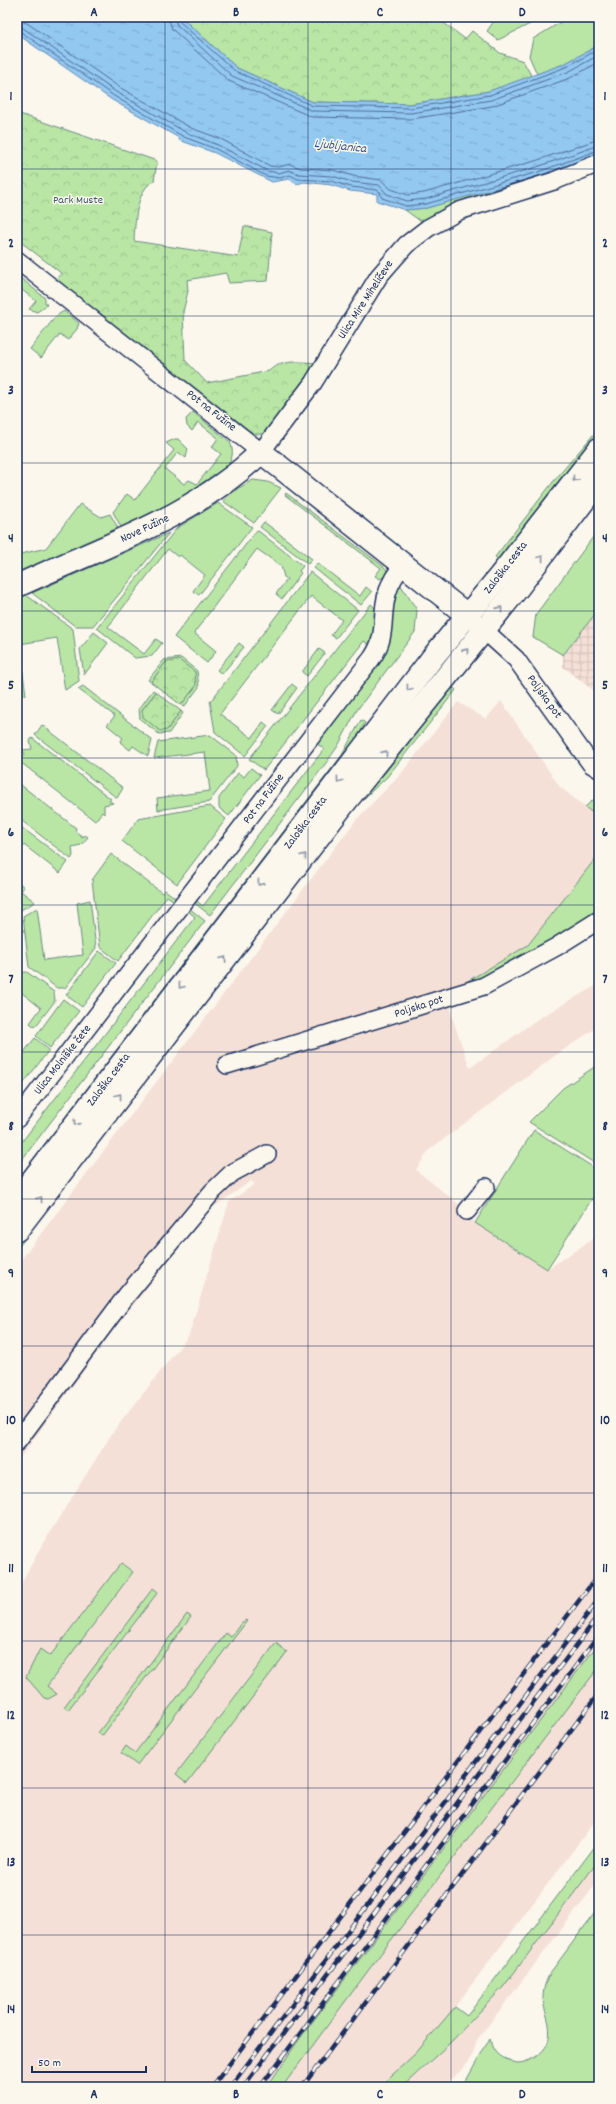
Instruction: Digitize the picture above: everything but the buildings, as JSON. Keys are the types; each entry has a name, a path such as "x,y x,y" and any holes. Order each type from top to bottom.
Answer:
{"main road":[{"name":"Zaloška cesta","path":"17,1200 433,657 599,449"},
{"name":"Pot na Fužine","path":"261,452 467,615"},
{"name":"Nove Fužine","path":"17,586 150,528 172,516 224,484 261,452"},
{"name":"Zaloška cesta","path":"17,1230 338,812 484,629 599,481"}],"street":[{"name":"Ulica Mire Miheličeve","path":"261,452 312,383 379,276 406,245 428,228 459,211 554,182 599,163"},
{"name":"Pot na Fužine","path":"17,260 261,452"},
{"name":"Pot na Fužine","path":"94,1020 376,653 382,642 387,594 392,580 404,564"},
{"name":"Pot na Fužine","path":"467,615 484,629"},
{"name":"Poljska pot","path":"484,629 516,659 592,764 599,769"},
{"name":"Poljska pot","path":"227,1065 484,986 556,947 599,920"},
{"name":"Ulica Molniške čete","path":"17,1120 94,1020"},
{"path":"17,1442 126,1296 213,1191 232,1173 267,1154"},
{"path":"467,1210 486,1187"}],"shaded area":[{"path":"599,609 599,695 563,667 563,655"},
{"path":"501,701 560,787 599,818 599,854 528,945 466,982 449,988 452,1017 470,1068 539,1018 599,984 599,1026 556,1055 429,1150 416,1170 467,1211 475,1223 547,1269 599,1235 599,1643 298,2041 267,2087 17,2087 17,1591 43,1543 113,1432 189,1335 229,1202 255,1184 251,1181 211,1209 118,1324 17,1462 17,1265 356,820 400,775 458,702 486,719"},
{"path":"599,1667 599,1816 439,2028 416,2053 379,2087 282,2087 376,1960"},
{"path":"599,1860 599,1880 477,2040 473,2054 463,2069 441,2087 402,2087 427,2065 504,1986"}],"green space":[{"path":"181,17 436,17 465,39 472,31 500,53 523,61 532,77 489,91 411,104 313,102 237,68"},
{"path":"497,17 544,17 498,40 487,31"},
{"path":"569,17 599,17 599,45 564,64 537,74 529,56 533,39"},
{"name":"Park Muste","path":"17,113 157,161 154,181 143,191 140,199 136,216 134,241 238,257 244,226 272,232 268,281 229,283 226,273 187,280 188,291 183,312 185,360 207,383 269,371 274,367 286,363 317,363 265,434 253,434 55,281 61,273 17,239"},
{"path":"599,153 599,158 423,223 405,210 427,208 587,159"},
{"path":"17,275 45,298 47,305 37,312 29,309 36,301 17,286"},
{"path":"64,311 79,323 77,329 68,340 60,334 41,358 30,349 56,316"},
{"path":"193,412 230,442 232,455 228,464 226,467 175,501 121,527 113,512 127,494 135,500 174,450 166,443 178,439 188,449 186,458 178,452 165,469 184,484 189,480 197,484 221,454 212,447 218,438 198,422 192,431 187,426 186,419"},
{"path":"599,428 598,437 556,484 499,559 495,557 553,482"},
{"path":"253,480 268,482 281,488 254,523 223,501 237,489"},
{"path":"286,493 383,566 387,570 385,576 380,579 375,576 381,568 285,495"},
{"path":"218,503 252,527 199,595 193,591 205,575 180,555 178,557 168,549 108,627 144,654 156,639 162,643 152,656 135,658 97,628 177,528"},
{"path":"80,504 101,517 110,514 118,528 17,572 17,555 46,548"},
{"path":"264,522 312,559 308,564 260,527"},
{"path":"599,529 599,609 563,655 533,637 536,614"},
{"path":"257,530 303,566 299,571 301,573 282,599 276,594 287,579 284,577 281,566 257,549 194,633 216,651 207,663 174,637"},
{"path":"169,533 93,626 75,626 32,593"},
{"path":"317,563 360,596 366,587 372,592 361,605 314,568"},
{"path":"310,572 358,610 336,638 331,635 342,620 311,596 220,714 252,738 263,722 268,726 245,756 215,732 210,702"},
{"path":"400,584 417,610 415,632 357,710 338,746 326,763 210,915 193,902 195,900 203,906 324,749 316,743 385,654 389,642 391,600"},
{"path":"26,595 73,629 79,681 65,690 57,638 19,644 26,695 17,696 17,600"},
{"path":"371,604 376,609 372,647 364,641 264,770 249,759"},
{"path":"94,632 108,643 84,675 80,649"},
{"path":"239,643 244,647 222,674 217,670"},
{"path":"319,649 325,653 307,676 302,672"},
{"path":"181,658 197,671 199,687 184,707 181,705 196,686 166,662 151,682 148,680 164,660"},
{"path":"179,660 195,672 196,686 181,705 151,682 166,662"},
{"path":"292,684 297,688 278,714 272,710"},
{"path":"83,686 152,740 148,756 133,746 130,750 120,742 123,738 107,725 115,716 78,689"},
{"path":"454,688 456,690 387,777 361,801 347,817 17,1249 17,1243 287,889 376,781 384,774 450,689"},
{"path":"153,690 156,692 142,710 167,730 181,711 183,713 169,733 159,734 140,719 139,709"},
{"path":"156,692 181,711 167,730 160,731 143,717 142,710"},
{"path":"361,720 365,723 354,744 17,1187 17,1180 342,755"},
{"path":"42,725 123,788 117,798 35,735"},
{"path":"210,735 236,755 237,766 209,802 158,810 157,798 210,791 205,752 154,758 158,742"},
{"path":"32,738 111,799 109,801 113,803 104,805 104,814 102,812 95,821 19,761 25,754 22,750 32,749 30,741"},
{"path":"251,768 260,775 229,816 219,808 219,798 238,773 244,777"},
{"path":"17,782 76,828 75,831 83,837 85,835 88,837 81,845 72,847 73,856 71,859 17,817"},
{"path":"599,795 599,818 585,807"},
{"path":"210,806 226,819 177,884 122,841 138,819"},
{"path":"17,824 68,862 60,873 24,845 20,850 17,848"},
{"path":"111,854 162,893 165,890 178,900 176,902 167,896 118,961 100,947 92,880"},
{"path":"599,854 599,914 552,939 552,944 497,974 466,982 528,945"},
{"path":"17,881 24,887 21,891 35,902 19,911 17,909"},
{"path":"90,900 96,948 65,988 57,988 29,967 23,916 37,908 44,960 83,955 77,903"},
{"path":"189,908 205,921 17,1166 17,1148 195,917 187,910"},
{"path":"99,951 116,963 82,1007 66,995"},
{"path":"27,972 54,992 55,1001 35,1027 30,1023 41,1008 17,989 17,973"},
{"path":"63,999 79,1011 50,1048 36,1036"},
{"path":"35,1038 49,1050 23,1084 17,1080 17,1061"},
{"path":"599,1064 599,1166 529,1122 563,1088"},
{"path":"534,1130 599,1171 599,1188 547,1269 475,1223"},
{"path":"121,1563 133,1572 47,1686 57,1694 48,1699 44,1698 26,1677 40,1649 50,1656"},
{"path":"153,1588 158,1592 68,1710 64,1707"},
{"path":"187,1614 191,1617 102,1736 98,1733"},
{"path":"246,1620 247,1621 137,1765 121,1753 126,1746 135,1753 226,1633 231,1637 241,1623"},
{"path":"276,1643 287,1652 187,1783 176,1774"},
{"path":"599,1643 599,1667 376,1960 282,2087 267,2087 298,2041"},
{"path":"599,1841 599,1860 504,1986 450,2043 402,2087 379,2087 416,2053 455,2007 467,2016"},
{"path":"599,1907 599,2087 457,2087 467,2079 490,2038 497,2053 516,2063 528,2061 542,2052 548,2043 549,2038 548,2022 543,2001 545,1984 550,1973"}],"water":[{"name":"Ljubljanica","path":"17,17 181,17 237,68 313,102 411,104 489,91 564,64 599,45 599,153 539,176 427,208 405,210 377,201 377,194 350,191 331,185 304,182 297,184 289,179 272,182 215,153 179,140 179,138 112,100 17,34"}],"railway":[{"path":"212,2087 599,1574"},
{"path":"230,2087 599,1599"},
{"path":"243,2087 599,1615"},
{"path":"260,2087 599,1635"},
{"path":"302,2087 599,1693"}]}
